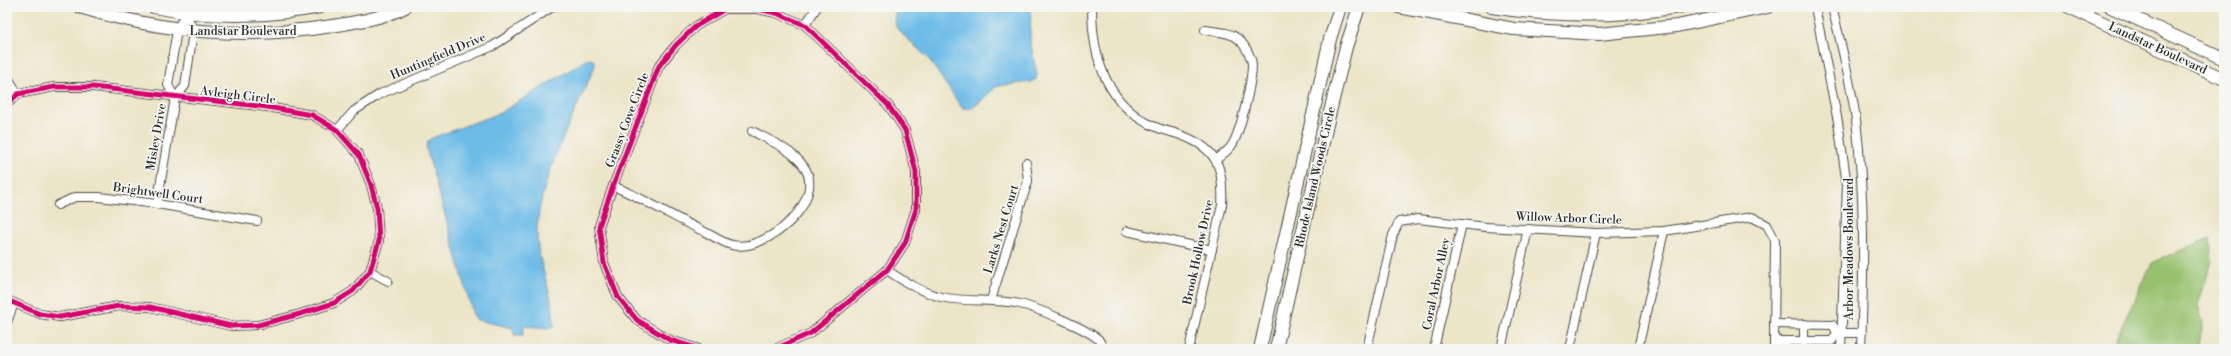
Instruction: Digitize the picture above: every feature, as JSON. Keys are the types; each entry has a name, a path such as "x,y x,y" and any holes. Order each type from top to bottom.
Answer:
{"main road":[{"name":"Landstar Boulevard","path":"80,7 121,20 193,32 293,32 352,23 405,7"},
{"name":"Landstar Boulevard","path":"154,7 186,12 244,15 290,12 320,7"},
{"name":"Rhode Island Woods Circle","path":"1260,349 1328,47 1340,7"},
{"name":"Rhode Island Woods Circle","path":"1276,349 1328,116 1346,47 1359,7"},
{"path":"1399,7 1514,29 1598,34 1677,26 1768,7"},
{"path":"1492,7 1556,13 1599,14 1643,12 1679,7"},
{"name":"Landstar Boulevard","path":"2070,7 2224,79"},
{"name":"Landstar Boulevard","path":"2111,7 2224,59"}],"street":[{"name":"Huntingfield Drive","path":"337,130 354,111 380,94 493,46 552,7"},
{"path":"805,25 816,7"},
{"path":"1092,7 1092,32 1098,62 1111,88 1129,109 1151,125 1199,142 1217,159 1232,145 1239,130 1251,77 1252,63 1246,48 1238,39 1227,33 1205,30"},
{"name":"Arbor Meadows Boulevard","path":"1815,7 1838,122 1847,185 1840,333 1841,349"},
{"name":"Arbor Meadows Boulevard","path":"1832,7 1855,115 1860,164 1864,221 1861,349"},
{"name":"Grassy Cove Circle","path":"699,349 670,340 637,320 618,297 604,263 600,226 613,186 659,66 676,45 696,26 724,8 758,9 776,13 805,25 888,105 905,130 916,172 916,209 905,243 887,270 811,333 775,349"},
{"name":"Misley Drive","path":"175,98 168,85 177,30 186,12"},
{"name":"Misley Drive","path":"157,204 175,98 185,86 193,32 186,12"},
{"path":"7,76 18,94 7,104"},
{"name":"Avleigh Circle","path":"11,301 40,314 60,317 119,306 150,307 231,326 258,324 300,314 334,303 354,291 370,271 379,241 377,208 371,185 359,155 337,130 312,115 267,108 85,87 54,87 18,94"},
{"path":"613,186 639,197 676,218 732,245 751,245 770,237 800,211 808,197 810,179 802,164 791,154 752,131"},
{"name":"Brook Hollow Drive","path":"1188,349 1212,250 1223,192 1217,159"},
{"name":"Larks Nest Court","path":"991,300 1028,181 1026,163"},
{"name":"Brightwell Court","path":"58,205 75,197 99,197 157,204 256,221"},
{"name":"Willow Arbor Circle","path":"1367,349 1393,235 1399,222 1418,219 1462,224 1596,233 1664,231 1752,217 1767,225 1775,240 1774,345"},
{"name":"Coral Arbor Alley","path":"1434,349 1462,224"},
{"path":"1502,349 1528,229"},
{"path":"1127,231 1212,250"},
{"path":"1638,349 1664,231"},
{"path":"1570,349 1596,233"},
{"path":"887,270 910,286 940,296 961,300 991,300 1020,304 1065,322 1098,339 1104,349"},
{"path":"370,271 388,281"},
{"path":"7,322 11,301"},
{"path":"1774,324 1833,325 1840,333"},
{"path":"1804,324 1804,342"},
{"path":"1774,345 1832,341 1840,333 1862,333"}],"green space":[{"path":"2210,238 2212,261 2198,305 2203,322 2198,349 2111,349 2152,263"}],"water":[{"path":"896,7 1031,7 1030,42 1037,74 1036,79 1031,82 997,86 973,108 962,108 928,58 898,30 894,22"},
{"path":"592,59 595,62 594,68 559,147 544,189 539,209 537,241 551,302 554,327 524,326 523,335 514,335 513,328 477,320 473,314 426,148 428,141 432,138 500,113 586,60"}],"cycle path":[{"path":"699,349 670,340 637,320 618,297 604,263 599,226 659,66 676,45 696,26 725,9 758,9 776,13 805,25 888,105 905,130 916,172 916,209 905,243 887,270 811,333 775,349"},
{"path":"7,104 18,94 54,87 93,87 267,107 312,115 337,130 359,155 371,185 377,208 379,241 370,271 353,291 334,303 258,325 231,326 150,307 119,306 60,317 40,314 7,300"}]}
